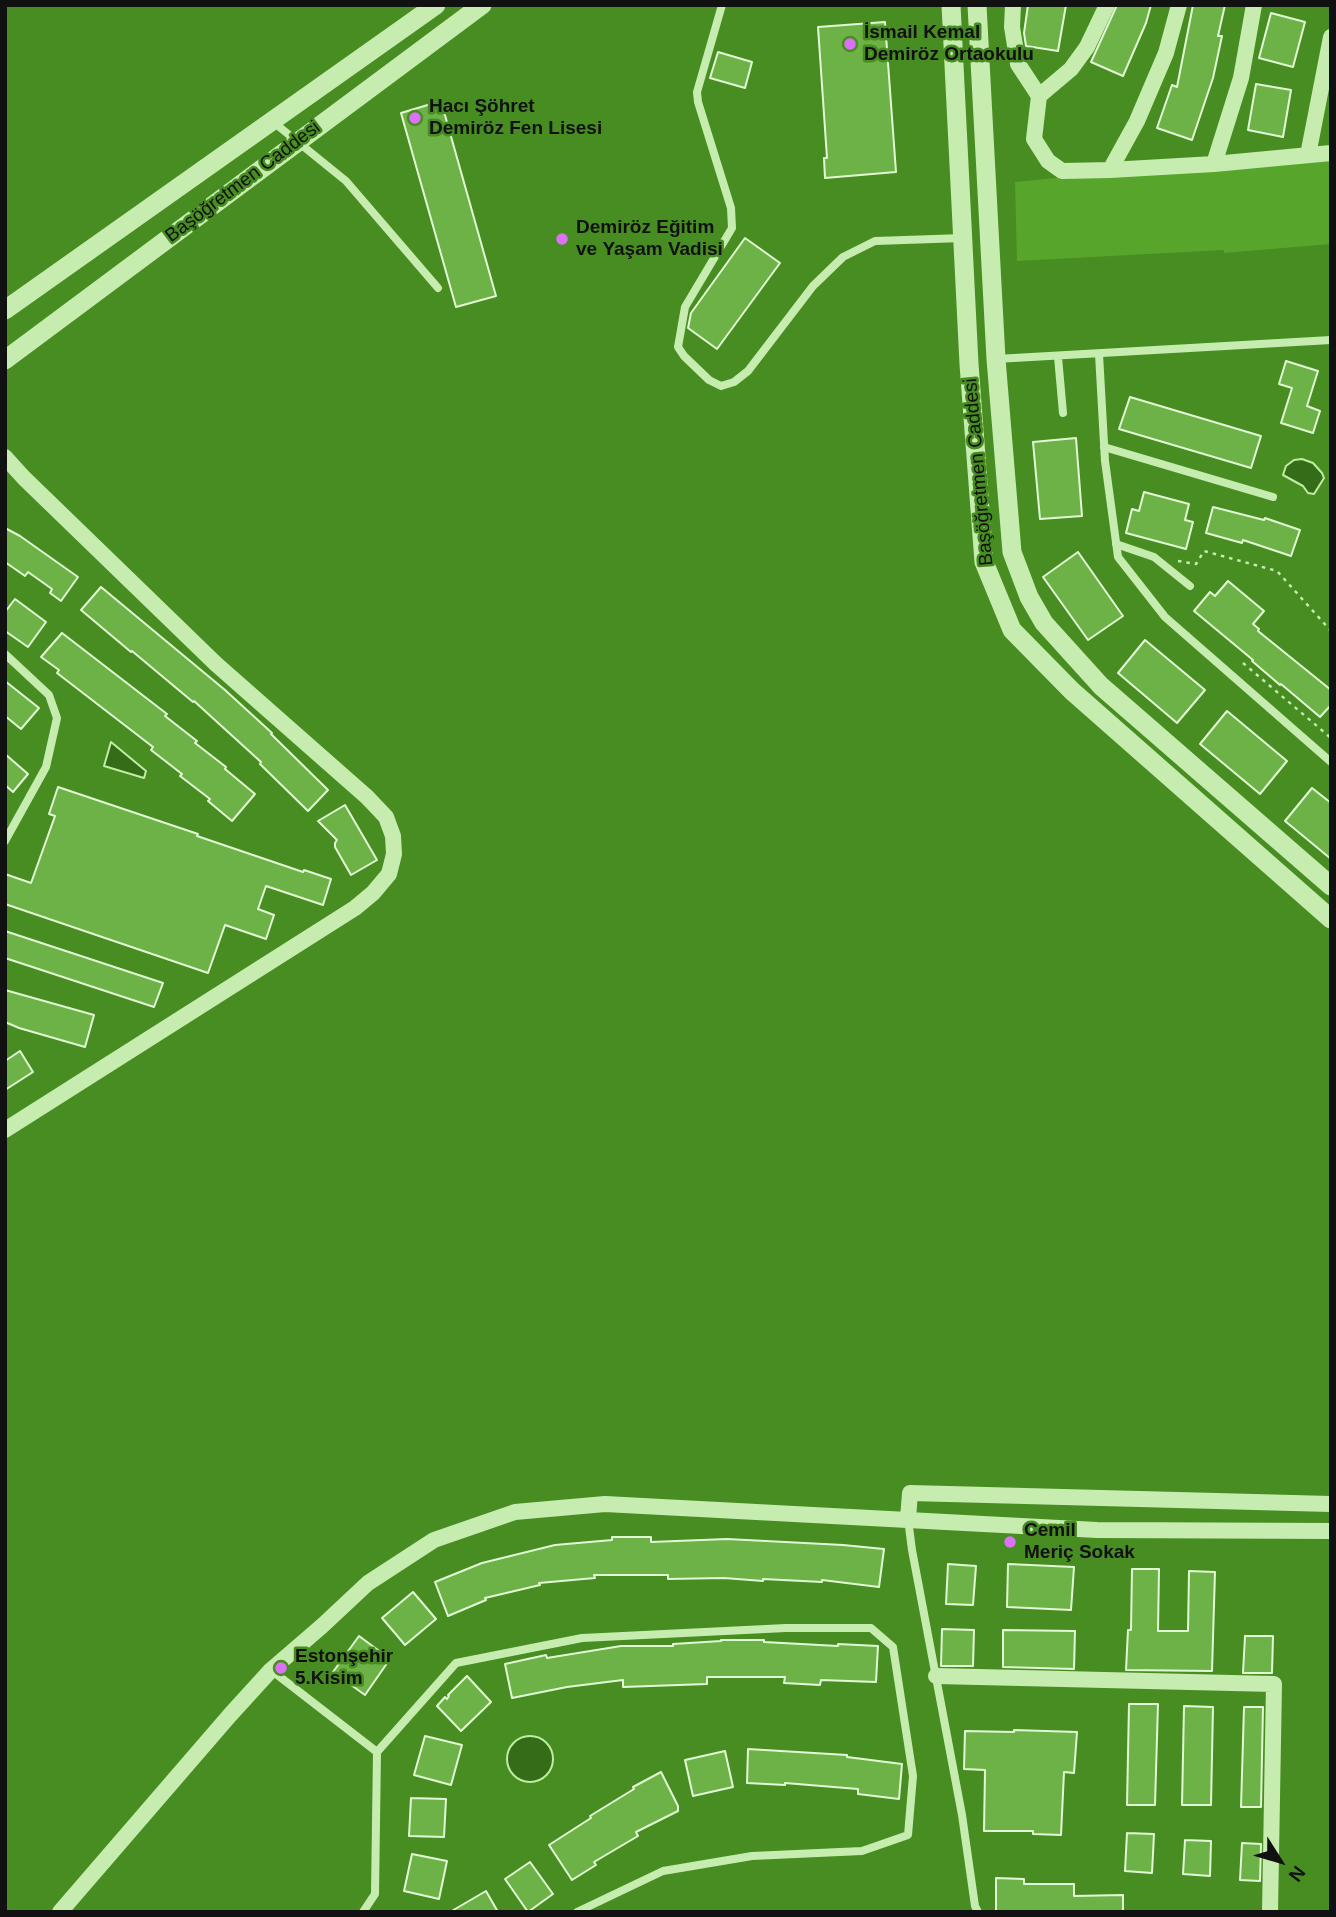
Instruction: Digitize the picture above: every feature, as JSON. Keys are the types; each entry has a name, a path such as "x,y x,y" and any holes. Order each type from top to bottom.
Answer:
{"street":[{"name":"Başöğretmen Caddesi","path":"5,310 436,5"},
{"name":"Başöğretmen Caddesi","path":"5,360 482,5"},
{"name":"Başöğretmen Caddesi","path":"951,5 969,364 984,562 1012,630 1072,691 1331,919"},
{"name":"Başöğretmen Caddesi","path":"977,5 996,359 1012,552 1029,597 1044,623 1101,686 1331,886"},
{"path":"1013,5 1012,27 1018,64 1039,96 1034,139 1048,162 1062,171 1214,164 1331,153"},
{"path":"1039,96 1071,69 1087,47 1107,5"},
{"path":"1110,170 1137,121 1166,53 1180,5"},
{"path":"1214,164 1241,78 1254,5"},
{"path":"1308,155 1331,37"},
{"path":"5,457 216,664 367,797 386,817 393,836 394,854 390,874 355,908 5,1130"},
{"path":"5,471 24,478"},
{"path":"908,1519 910,1493 1331,1504"},
{"path":"60,1912 271,1670 368,1583 434,1540 515,1512 605,1504 1097,1530 1331,1531"},
{"path":"936,1676 1274,1684 1270,1912"}],"lane":[{"path":"722,5 697,92 731,208 732,228 685,307 678,347 684,356 709,380 721,386 734,382 748,371 813,286 843,257 875,241 962,238"},
{"path":"272,121 346,181 438,288"},
{"path":"996,359 1331,340"},
{"path":"1100,354 1104,447 1118,557 1165,617 1331,762"},
{"path":"1058,357 1063,412"},
{"path":"1104,447 1273,497"},
{"path":"1116,544 1154,558 1189,586"},
{"path":"5,654 49,695 57,718 46,767 5,841"},
{"path":"908,1519 978,1912"},
{"path":"363,1912 375,1894 377,1752 456,1663 582,1638 786,1628 872,1628 893,1647 913,1776 908,1835 862,1851 752,1856 663,1871 577,1912"},
{"path":"271,1670 377,1752"}],"path":[{"path":"1154,558 1196,564 1205,551 1277,571 1331,631"},
{"path":"1243,663 1331,738"}],"shaded area":[{"path":"1331,151 1331,244 1224,253 1224,250 1017,261 1015,182"},
{"path":"1302,459 1313,463 1324,478 1314,494 1308,493 1303,486 1283,475 1286,466 1294,460"},
{"path":"111,742 146,771 144,778 104,766"},
{"path":"530,1736 546,1743 553,1759 546,1775 530,1782 514,1775 507,1759 514,1743"}],"building":[{"path":"1028,5 1066,5 1058,51 1026,46 1024,33"},
{"path":"1117,5 1151,5 1123,76 1091,62"},
{"path":"1193,5 1225,5 1213,78 1192,140 1157,128 1172,85 1177,87"},
{"path":"1271,13 1305,22 1293,67 1259,58"},
{"path":"885,22 896,172 825,178 824,158 827,158 818,27"},
{"path":"718,52 752,62 745,88 710,78"},
{"path":"1256,84 1291,90 1283,137 1248,130"},
{"path":"441,101 496,296 456,307 401,113"},
{"path":"745,238 780,263 717,349 688,328 691,313"},
{"path":"1286,361 1318,371 1307,406 1320,411 1313,433 1281,423 1292,388 1279,384"},
{"path":"1130,397 1261,436 1251,468 1119,429"},
{"path":"1076,438 1082,516 1040,519 1033,442"},
{"path":"1144,492 1189,504 1185,520 1193,522 1186,549 1126,533 1132,509 1139,511"},
{"path":"1213,507 1264,520 1265,518 1300,530 1291,556 1243,540 1242,543 1206,533"},
{"path":"5,528 78,577 61,601 50,593 52,589 28,572 25,576 5,562"},
{"path":"1078,552 1123,616 1088,640 1043,577"},
{"path":"1228,581 1264,611 1253,624 1258,631 1331,690 1331,705 1320,717 1194,611 1210,592 1215,596"},
{"path":"101,587 225,690 328,790 308,811 260,764 261,762 194,701 81,610"},
{"path":"15,599 46,622 28,647 5,631 5,612"},
{"path":"62,633 167,714 165,716 255,794 232,821 208,801 210,799 180,776 182,774 151,750 153,747 57,673 59,670 41,657"},
{"path":"1145,640 1205,690 1177,723 1118,673"},
{"path":"5,681 39,708 21,729 5,716"},
{"path":"1227,711 1287,761 1260,794 1200,744"},
{"path":"5,754 28,774 13,792 5,785"},
{"path":"58,787 303,872 304,870 331,879 323,905 266,886 258,909 274,915 266,939 225,925 208,973 5,904 5,874 31,883 55,816 49,814"},
{"path":"1312,788 1331,803 1331,859 1285,821"},
{"path":"345,805 377,860 351,875 335,847 337,840 318,821"},
{"path":"5,931 163,983 154,1007 5,958"},
{"path":"5,990 94,1015 85,1047 5,1022"},
{"path":"20,1051 33,1072 5,1090 5,1061"},
{"path":"612,1537 651,1537 651,1542 727,1539 884,1549 879,1587 822,1580 668,1579 668,1575 594,1575 595,1578 539,1583 540,1585 485,1598 486,1600 448,1616 435,1582 482,1563 555,1545 612,1540"},
{"path":"948,1564 976,1566 973,1605 946,1604"},
{"path":"1008,1564 1074,1567 1071,1610 1007,1607"},
{"path":"1132,1569 1159,1569 1158,1631 1188,1631 1189,1571 1215,1572 1212,1671 1126,1670 1128,1630 1131,1630"},
{"path":"413,1592 436,1619 405,1645 382,1618"},
{"path":"942,1629 974,1630 973,1666 941,1666"},
{"path":"1003,1630 1075,1631 1074,1669 1003,1667"},
{"path":"359,1636 390,1659 365,1695 333,1672"},
{"path":"1245,1636 1273,1636 1272,1673 1243,1673"},
{"path":"721,1640 878,1646 876,1682 821,1680 820,1685 784,1683 785,1677 707,1677 707,1684 623,1687 623,1680 512,1698 505,1664 546,1655 547,1658 621,1646 673,1646"},
{"path":"467,1676 491,1702 461,1731 437,1706 445,1697 447,1699"},
{"path":"1129,1704 1158,1704 1155,1805 1127,1805"},
{"path":"1184,1706 1213,1707 1211,1805 1182,1805"},
{"path":"1244,1707 1263,1707 1261,1807 1241,1807"},
{"path":"965,1731 1077,1732 1074,1773 1064,1772 1061,1835 1033,1834 1033,1831 984,1831 985,1770 964,1769"},
{"path":"425,1736 462,1745 451,1785 414,1775"},
{"path":"748,1749 847,1755 902,1764 899,1799 858,1794 858,1789 747,1783"},
{"path":"725,1751 733,1787 693,1796 685,1760"},
{"path":"661,1772 678,1811 636,1832 638,1836 594,1862 596,1865 572,1880 549,1845 634,1789 633,1787"},
{"path":"411,1798 446,1799 444,1837 409,1836"},
{"path":"1127,1833 1154,1834 1152,1873 1125,1871"},
{"path":"1185,1840 1211,1841 1210,1876 1183,1874"},
{"path":"1242,1843 1261,1844 1260,1881 1240,1880"},
{"path":"412,1854 447,1861 439,1899 404,1891"},
{"path":"530,1862 553,1894 528,1912 505,1879"},
{"path":"996,1878 1024,1879 1024,1884 1074,1884 1074,1896 1123,1895 1123,1912 996,1912"},
{"path":"486,1891 498,1912 450,1912"}],"place":[{"name":"İsmail Kemal Demiröz Ortaokulu","path":"850,44"},
{"name":"Hacı Şöhret Demiröz Fen Lisesi","path":"415,118"},
{"name":"Demiröz Eğitim ve Yaşam Vadisi","path":"562,239"},
{"name":"Cemil Meriç Sokak","path":"1010,1542"},
{"name":"Estonşehir 5.Kisim","path":"281,1668"}]}
